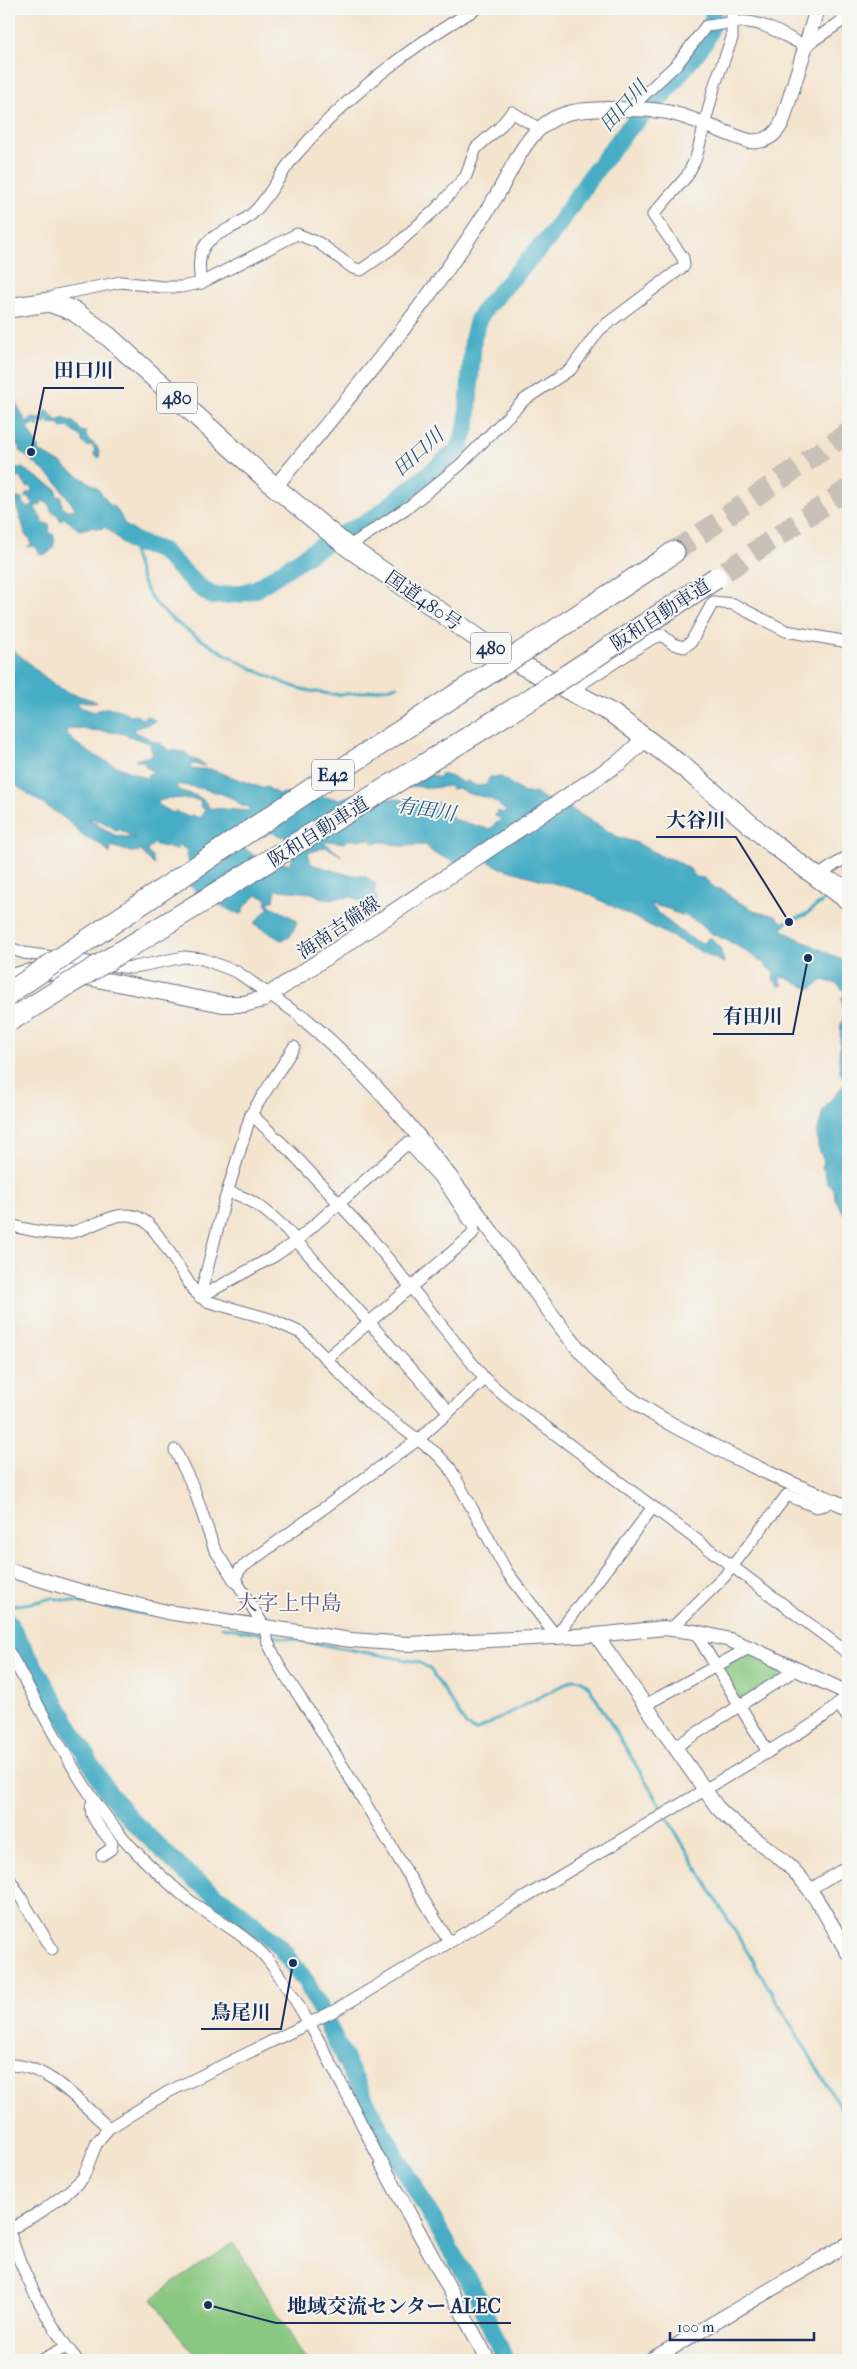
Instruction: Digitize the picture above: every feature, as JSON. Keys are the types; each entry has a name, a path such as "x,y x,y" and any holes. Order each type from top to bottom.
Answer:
{"highway":[{"name":"国道480号","path":"9,308 49,302 74,311 109,337 276,487 346,545 496,651 613,714 686,769 773,844 848,900"},
{"name":"阪和自動車道","path":"9,993 313,788 667,557"},
{"name":"阪和自動車道","path":"9,1022 521,706 721,575"}],"main road":[{"name":"海南吉備線","path":"9,977 31,972 62,972 223,1004 253,1003 276,992 621,761 646,738"}],"street":[{"path":"201,284 201,252 209,239 255,211 293,158 349,102 436,32 476,9"},
{"path":"346,545 411,505 460,465 524,400 571,370 600,328 684,266 683,258 653,215 687,176 696,158 715,84 732,38 727,24 732,9"},
{"path":"276,487 402,331 492,202 513,163 538,128 566,114 594,110 635,109 666,112 756,142 775,134 783,120 817,9"},
{"path":"805,46 848,17"},
{"path":"635,109 686,56 706,26 738,22 756,24 805,46"},
{"path":"49,302 56,295 121,282 162,287 201,284 298,234 318,243 353,268 361,270 394,247 437,208 466,176 476,148 512,112 538,128"},
{"path":"570,691 651,639 662,635 673,644 684,647 692,642 713,602 733,604 786,631 848,642"},
{"path":"818,876 848,856"},
{"path":"818,876 848,885"},
{"path":"9,948 19,952 130,968 184,957 198,958 237,972 276,992 366,1075 408,1123 450,1183 568,1337 591,1364 618,1390 651,1412 706,1443 790,1484 848,1507"},
{"path":"200,1297 251,1114 294,1047"},
{"path":"251,1114 340,1203 371,1238 485,1379 652,1507 848,1652"},
{"path":"200,1297 276,1255 296,1241 408,1144 450,1183 474,1231 466,1241 327,1358"},
{"path":"228,1192 249,1200 265,1210 296,1241 448,1412"},
{"path":"9,1224 37,1231 63,1234 118,1216 140,1218 152,1228 200,1297 214,1304 287,1325 301,1333 369,1403 419,1439 450,1468 507,1572 556,1636"},
{"path":"236,1583 236,1573 240,1569 419,1439 485,1379"},
{"path":"175,1450 194,1489 214,1548 265,1628 268,1643 281,1669 449,1942"},
{"path":"671,1629 711,1591 732,1567 787,1495 816,1507 825,1505 828,1499"},
{"path":"556,1636 652,1507"},
{"path":"9,1570 79,1591 167,1612 350,1640 408,1644 596,1635 671,1629 695,1632 730,1640 848,1693 839,1705 768,1752 336,2010 311,2024 175,2089 110,2128 97,2142 83,2178 68,2192 42,2211 9,2230 18,2261 66,2347 77,2360"},
{"path":"695,1632 768,1752"},
{"path":"596,1635 705,1790 727,1818 789,1866 809,1890 848,1953"},
{"path":"646,1705 749,1648"},
{"path":"9,1652 93,1801 111,1825 144,1860 189,1900 238,1934 267,1958 311,2024 382,2164 488,2360"},
{"path":"675,1748 797,1670"},
{"path":"839,1705 848,1718"},
{"path":"93,1801 91,1805 92,1814 112,1843 111,1849 102,1855"},
{"path":"809,1890 848,1866"},
{"path":"9,1878 52,1949"},
{"path":"9,2065 28,2066 52,2080 110,2128"},
{"path":"650,2360 848,2244"},
{"path":"42,2360 66,2347"}],"green space":[{"path":"749,1651 791,1670 741,1703 720,1668"},
{"path":"234,2243 306,2360 202,2360 185,2344 152,2299 173,2282"}],"water":[{"path":"9,389 26,422 32,418 41,419 44,416 44,412 48,411 57,421 63,418 69,420 80,431 86,432 87,439 98,449 99,458 94,455 95,450 91,444 88,447 83,443 81,437 68,427 62,428 57,423 50,424 46,419 45,424 39,422 38,427 34,424 28,427 39,453 43,453 60,462 97,488 110,505 117,509 125,525 140,534 139,537 141,539 146,537 157,544 156,547 147,551 134,551 128,548 105,527 99,529 91,527 79,530 63,517 61,521 57,514 52,512 48,503 42,501 40,505 35,506 42,523 48,524 50,527 49,531 51,535 53,534 54,546 47,554 40,554 35,546 27,547 31,545 30,538 25,535 13,501 14,497 22,499 23,505 30,507 34,502 31,501 31,497 25,498 26,493 32,492 31,486 27,487 20,477 9,480 9,472 14,468 22,468 56,489 57,497 61,496 62,506 65,510 76,510 56,481 21,452 18,445 9,439"},
{"path":"9,647 60,688 97,702 77,702 80,707 95,712 104,708 114,708 131,716 136,715 142,719 147,716 156,721 132,730 164,746 167,750 185,752 206,766 192,764 190,767 192,769 210,769 262,788 265,786 278,794 284,793 311,799 323,797 340,799 420,771 440,778 440,774 446,775 463,783 467,781 476,786 486,785 490,777 501,777 524,793 536,793 540,797 566,806 616,836 637,843 663,857 675,860 690,869 696,877 704,878 715,888 725,891 733,899 759,913 774,915 786,925 782,929 789,934 848,963 848,1220 835,1199 834,1189 827,1183 822,1167 824,1162 818,1146 817,1135 823,1110 846,1082 840,1072 839,1060 841,1024 844,1018 842,997 847,994 837,984 823,980 811,989 785,977 779,978 783,985 779,986 773,979 774,974 761,961 734,944 707,931 703,925 686,916 672,912 672,910 650,904 667,921 690,938 703,943 710,937 720,948 724,963 584,892 501,868 488,861 459,864 432,852 426,845 399,846 385,842 373,843 371,839 347,840 344,843 327,841 325,843 342,856 326,847 308,853 311,864 349,875 365,876 376,885 374,891 377,896 376,904 366,907 352,897 323,899 312,893 278,890 275,893 274,901 269,901 269,905 295,919 297,922 290,937 281,940 254,924 269,907 266,906 267,899 257,895 243,908 243,913 239,914 215,903 184,882 189,862 186,855 187,850 179,845 176,850 153,844 147,851 152,857 154,865 141,851 131,852 111,846 110,854 103,846 84,836 63,817 12,783 13,778 9,776","holes":["71,728 121,733 151,744 153,755 135,760 144,762 147,768 153,772 147,775 148,779 103,760 71,739 66,731","178,784 221,794 242,806 247,806 251,811 209,808 207,803 199,797 176,788","410,786 432,788 449,786 452,789 459,788 467,793 488,798 508,811 503,813 497,811 495,816 502,819 492,828 488,829 453,819 450,813 444,814 433,808 436,804 449,804 385,798","169,798 193,799 201,801 200,806 205,810 199,818 192,815 188,817 176,811 173,813 159,805 158,801","87,818 101,821 136,839 114,835","264,830 294,840 295,847 292,859 288,864 257,858 242,846 220,838 229,834"]}],"waterway":[{"name":"田口川","path":"131,540 162,551 197,585 212,596 239,594 256,589 316,549 377,516 460,447 467,423 473,339 478,320 487,306 552,234 592,175 627,130 662,96 705,42 713,21 714,9"},
{"path":"132,548 144,585 156,604 184,628 241,663 295,687 329,694 355,693 397,686"},
{"path":"840,872 848,866"},
{"path":"780,924 805,915 823,901"},
{"path":"9,1606 52,1598 149,1615"},
{"path":"9,1623 107,1791 133,1822 187,1874 240,1913 279,1946 307,1983 372,2114 478,2297 505,2360"},
{"path":"222,1627 263,1634"},
{"path":"269,1635 418,1662 430,1669 466,1725 475,1731 574,1679 581,1680 589,1687 663,1810"},
{"path":"666,1816 848,2120"}],"tunnel":[{"path":"674,552 848,433"},
{"path":"726,571 848,489"}],"place":[{"name":"田口川","path":"31,452"},
{"name":"大谷川","path":"789,922"},
{"name":"有田川","path":"808,958"},
{"name":"鳥尾川","path":"293,1963"},
{"name":"地域交流センター ALEC","path":"208,2305"}],"district":[{"name":"大字上中島","path":"289,1603"}]}
